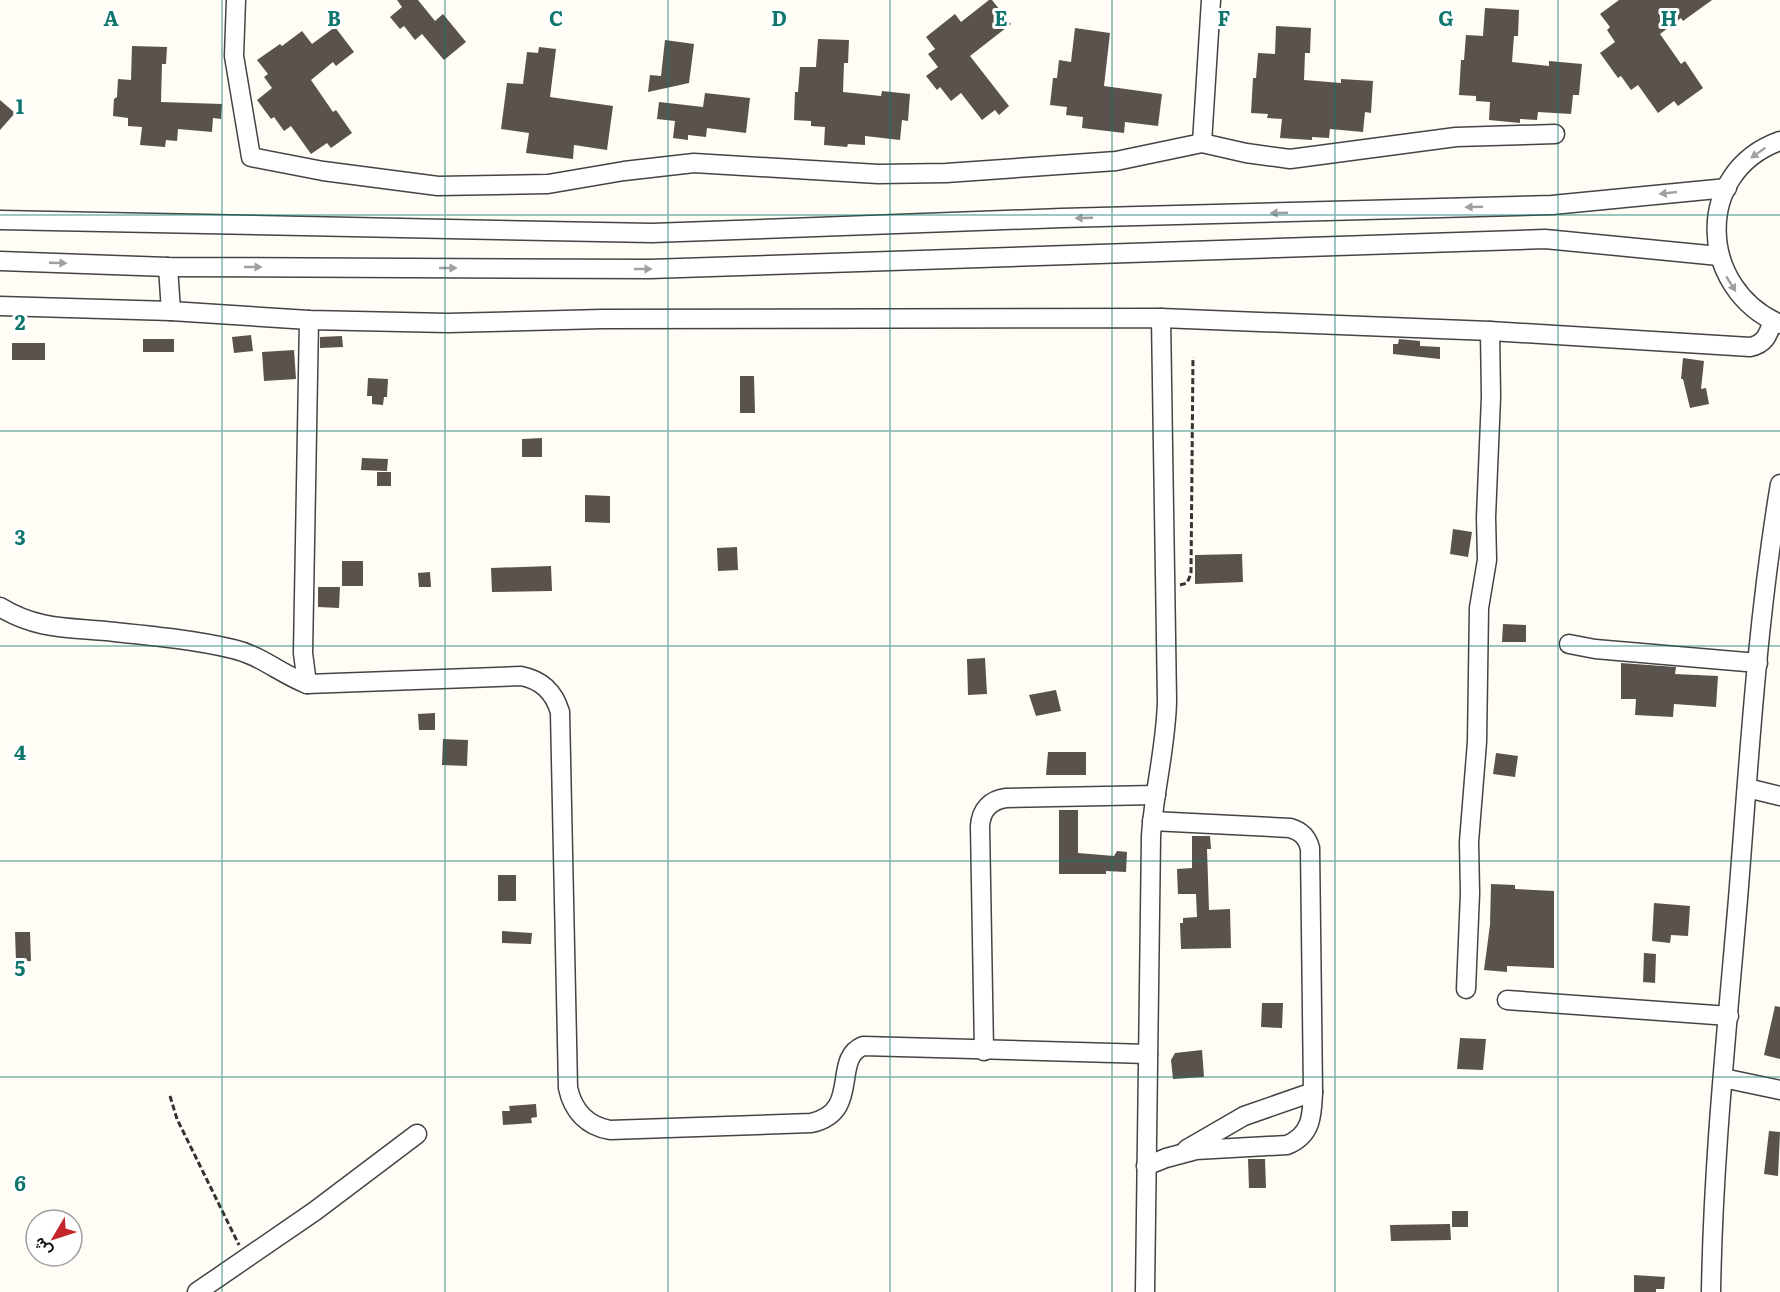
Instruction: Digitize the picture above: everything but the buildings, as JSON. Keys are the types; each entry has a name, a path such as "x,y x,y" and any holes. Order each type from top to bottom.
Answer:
{"street":[{"path":"236,0 234,56 250,155 254,158 323,171 438,186 548,184 624,171 694,163 878,174 946,173 1116,161 1202,143 1246,153 1290,159 1456,136 1555,134"},
{"path":"1202,143 1211,0"},
{"path":"0,306 171,311 309,320 448,323 602,319 1161,318 1491,331 1750,347 1758,346 1766,339 1776,323 1754,310 1738,295 1726,276 1719,256 1716,232 1719,209 1727,188 1738,170 1753,155 1780,141"},
{"path":"0,220 652,233 1062,218 1552,205 1727,188"},
{"path":"0,261 168,267 650,269 1545,239 1719,256"},
{"path":"168,267 171,311"},
{"path":"1145,1292 1152,821 1162,765 1166,722 1161,318"},
{"path":"307,684 303,653 309,320"},
{"path":"1466,989 1470,893 1469,842 1477,742 1479,608 1487,560 1491,331"},
{"path":"1711,1292 1723,1078 1747,788 1758,663 1775,547 1780,484"},
{"path":"0,608 24,620 51,626 115,632 234,649 262,659 293,679 307,684 521,676 530,677 544,685 554,697 560,712 568,1089 574,1107 594,1125 610,1130 820,1121 836,1110 840,1102 850,1059 858,1048 868,1045 984,1051 1148,1054"},
{"path":"1569,644 1595,650 1758,663"},
{"path":"1747,788 1780,796"},
{"path":"984,1051 980,826 986,808 995,800 1006,798 1156,795"},
{"path":"1146,1166 1181,1154 1212,1148 1294,1142 1305,1132 1312,1119 1313,1092 1310,848 1306,839 1300,832 1290,828 1152,821"},
{"path":"1507,1000 1728,1016"},
{"path":"1723,1078 1780,1090"},
{"path":"1181,1154 1222,1127 1244,1116 1313,1092"},
{"path":"197,1292 315,1210 417,1134"}],"path":[{"path":"1166,585 1184,585 1191,577 1193,357"},
{"path":"170,1096 177,1119 235,1236 243,1258"}]}
